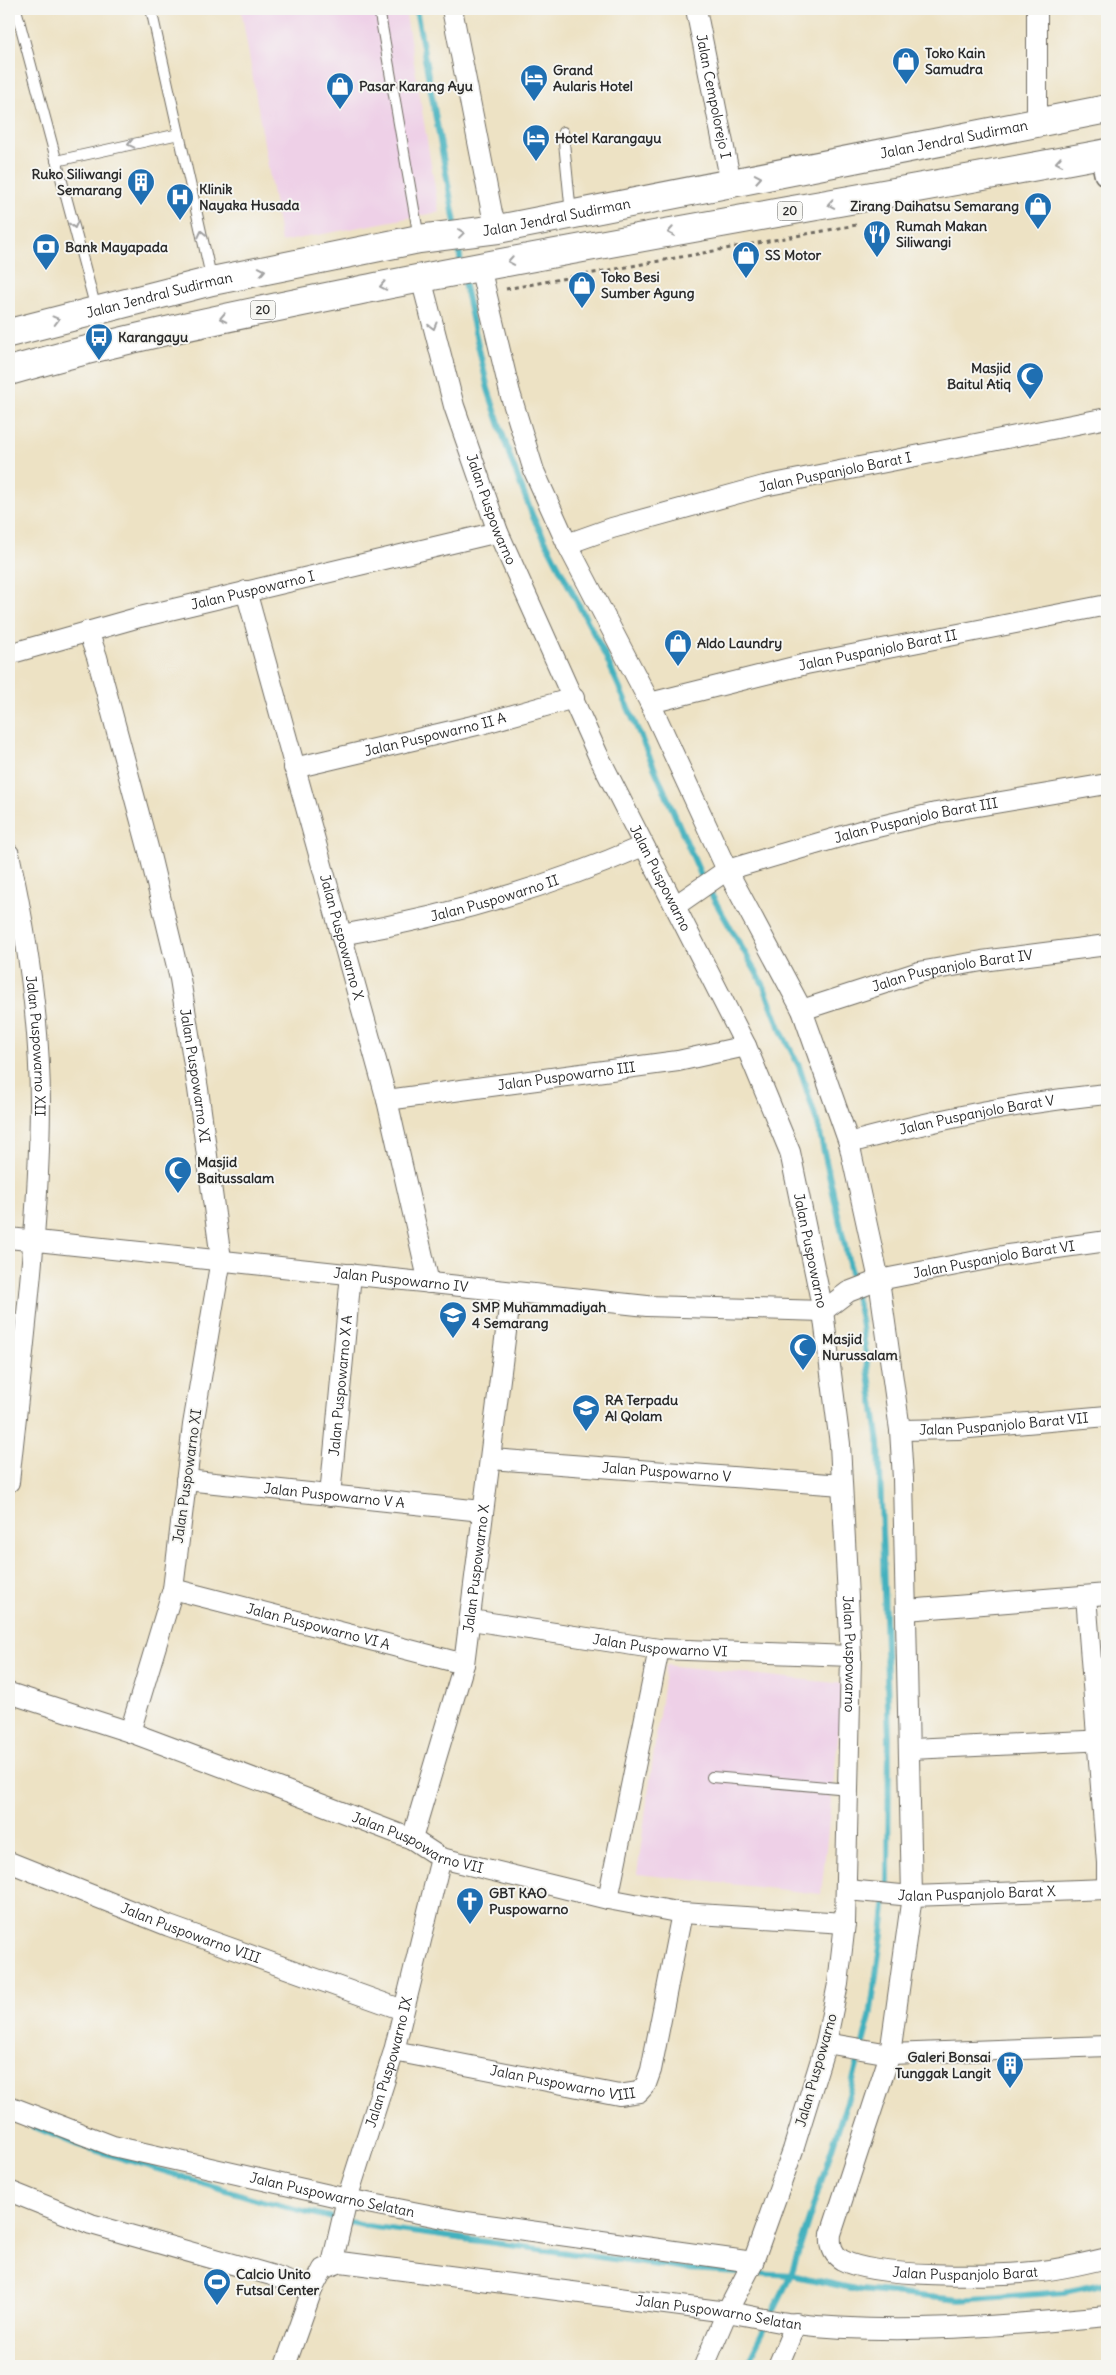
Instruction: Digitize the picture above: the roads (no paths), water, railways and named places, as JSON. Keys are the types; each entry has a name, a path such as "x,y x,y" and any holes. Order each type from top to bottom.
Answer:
{"highway":[{"name":"Jalan Jendral Sudirman","path":"9,332 212,281 427,238 492,229 804,170 1107,109"},
{"name":"20","path":"9,371 86,349 192,324 476,267 1106,160"}],"street":[{"path":"452,9 492,213 492,229"},
{"name":"Jalan Cempolorejo I","path":"696,9 731,183"},
{"path":"1037,9 1037,122"},
{"path":"476,267 510,393 534,471 567,544 650,703 720,875 802,1010 848,1143 900,1430 911,1749 908,1896 886,2054"},
{"name":"Jalan Puspowarno","path":"426,277 454,406 498,532 574,698 598,756 746,1046 790,1152 823,1311 840,1444 851,1656 848,1789 850,1891 828,2043 793,2150 751,2267 734,2310 704,2366"},
{"name":"Jalan Puspanjolo Barat I","path":"567,544 612,528 764,486 1107,418"},
{"name":"Jalan Puspowarno I","path":"9,654 88,631 246,591 498,532"},
{"name":"Jalan Puspowarno X","path":"246,591 387,1100 429,1283"},
{"name":"Jalan Puspanjolo Barat II","path":"650,703 806,664 1107,605"},
{"name":"Jalan Puspowarno XI","path":"88,631 150,855 180,979 197,1080 221,1259 193,1426 173,1589 130,1732"},
{"name":"Jalan Puspowarno II A","path":"294,768 481,724 574,698"},
{"name":"Jalan Puspanjolo Barat III","path":"675,906 720,875 860,830 936,813 1107,784"},
{"name":"Jalan Puspowarno II","path":"341,935 442,914 511,895 607,862 644,846"},
{"name":"Jalan Puspowarno XII","path":"9,854 20,905 32,986 40,1104 34,1240 9,1482"},
{"name":"Jalan Puspanjolo Barat IV","path":"802,1010 919,972 982,961 1107,945"},
{"name":"Jalan Puspowarno III","path":"387,1100 678,1061 746,1046"},
{"name":"Jalan Puspanjolo Barat V","path":"848,1143 895,1130 1040,1101 1107,1094"},
{"name":"Jalan Puspowarno IV","path":"9,1238 221,1259 647,1306 823,1311"},
{"name":"Jalan Puspanjolo Barat VI","path":"823,1311 848,1292 874,1282 1008,1255 1107,1241"},
{"name":"Jalan Puspowarno X A","path":"330,1496 350,1274"},
{"name":"Jalan Puspowarno X","path":"412,1839 464,1664 511,1292"},
{"name":"Jalan Puspanjolo Barat VII","path":"900,1430 958,1429 1107,1416"},
{"name":"Jalan Puspowarno V","path":"491,1460 842,1485"},
{"name":"Jalan Puspowarno V A","path":"186,1480 482,1512"},
{"name":"Jalan Puspowarno VI A","path":"173,1589 464,1664"},
{"path":"906,1610 1107,1594"},
{"path":"1086,1596 1102,1740 1107,1889"},
{"name":"Jalan Puspowarno VI","path":"471,1620 659,1649 851,1656"},
{"path":"608,1899 659,1649"},
{"name":"Jalan Puspowarno VII","path":"9,1693 130,1732 412,1839 441,1858 608,1899 682,1913 845,1923"},
{"path":"911,1749 1102,1740"},
{"name":"Jalan Puspowarno IX","path":"333,2259 345,2206 394,2051 441,1858"},
{"name":"Jalan Puspowarno VIII","path":"9,1862 169,1926 403,2010"},
{"name":"Jalan Puspanjolo Barat X","path":"850,1891 908,1896 1107,1889"},
{"name":"Jalan Puspowarno VIII","path":"394,2051 619,2095 639,2092 646,2084 651,2070 682,1913"},
{"path":"828,2043 886,2054 1107,2046"},
{"name":"Jalan Puspanjolo Barat","path":"886,2054 830,2234 831,2245 837,2256 853,2264 911,2273 1032,2272 1071,2267 1107,2258"},
{"name":"Jalan Puspowarno Selatan","path":"9,2106 112,2146 345,2206 459,2221 751,2267"},
{"path":"9,2191 92,2224 271,2275 312,2290"},
{"path":"285,2366 312,2290 323,2269 333,2259"},
{"name":"Jalan Puspowarno Selatan","path":"333,2259 734,2310 792,2323 880,2329 940,2328 1107,2316"},
{"path":"778,2366 792,2323"}],"lane":[{"path":"16,9 96,309"},
{"path":"151,9 212,281"},
{"path":"379,9 427,238"},
{"path":"563,132 572,214"},
{"path":"56,161 179,134"},
{"path":"712,1777 848,1789"}],"waterway":[{"path":"416,9 456,228"},
{"path":"458,241 461,265"},
{"path":"463,278 488,389 511,460 533,517 606,657 704,882 763,984 782,1033 799,1066 818,1125 853,1282 861,1320 879,1443 889,1736 888,1879 870,2017 849,2095 791,2275 746,2366"},
{"path":"30,2125 78,2145 262,2201 367,2226 687,2269 791,2275 860,2290 959,2300 1064,2292 1107,2283"}],"place":[{"name":"Toko Kain Samudra","path":"906,85"},
{"name":"Grand Aularis Hotel","path":"534,102"},
{"name":"Pasar Karang Ayu","path":"340,110"},
{"name":"Hotel Karangayu","path":"536,162"},
{"name":"Ruko Siliwangi Semarang","path":"141,206"},
{"name":"Klinik Nayaka Husada","path":"180,221"},
{"name":"Zirang Daihatsu Semarang","path":"1038,230"},
{"name":"Rumah Makan Siliwangi","path":"877,258"},
{"name":"Bank Mayapada","path":"46,271"},
{"name":"SS Motor","path":"746,279"},
{"name":"Toko Besi Sumber Agung","path":"582,309"},
{"name":"Karangayu","path":"99,361"},
{"name":"Masjid Baitul Atiq","path":"1030,400"},
{"name":"Aldo Laundry","path":"678,667"},
{"name":"Masjid Baitussalam","path":"178,1194"},
{"name":"SMP Muhammadiyah 4 Semarang","path":"453,1339"},
{"name":"Masjid Nurussalam","path":"803,1371"},
{"name":"RA Terpadu Al Qolam","path":"586,1432"},
{"name":"GBT KAO Puspowarno","path":"470,1925"},
{"name":"Galeri Bonsai Tunggak Langit","path":"1010,2089"},
{"name":"Calcio Unito Futsal Center","path":"217,2306"}]}
